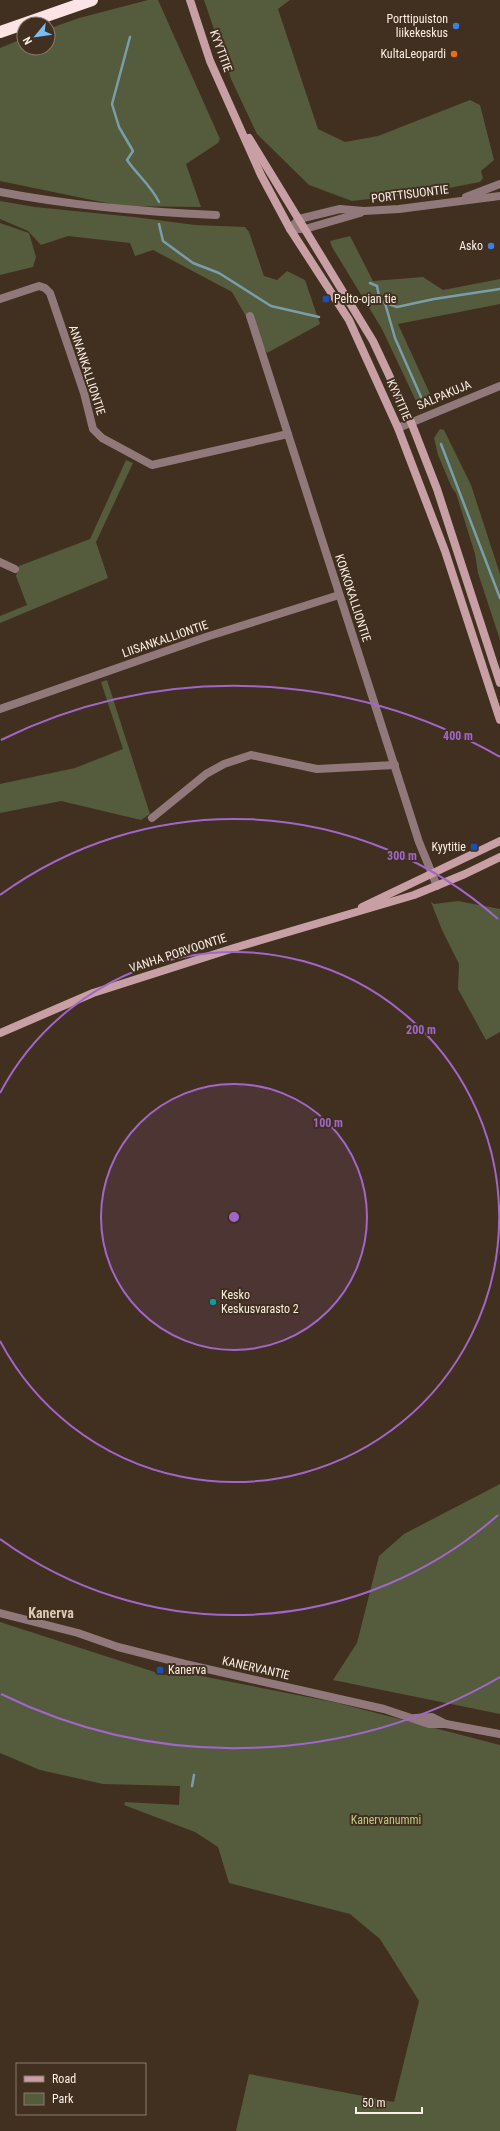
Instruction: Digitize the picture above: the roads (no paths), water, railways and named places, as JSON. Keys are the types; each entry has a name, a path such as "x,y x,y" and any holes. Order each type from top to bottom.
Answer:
{"highway":[{"path":"0,32 92,0"}],"main road":[{"name":"KYYTITIE","path":"190,0 210,61 261,174 290,229 349,320 398,428 445,551 500,720"},
{"name":"KYYTITIE","path":"231,109 373,341 411,422 437,489 500,683"},
{"name":"VANHA PORVOONTIE","path":"353,912 500,842"},
{"name":"VANHA PORVOONTIE","path":"0,1033 93,993 353,912 388,904 437,886 500,857"},
{"name":"VANHA PORVOONTIE","path":"0,1036 13,1028"}],"street":[{"name":"PORTTISUONTIE","path":"459,200 500,184"},
{"path":"0,192 56,203 101,208 216,215"},
{"name":"PORTTISUONTIE","path":"290,229 305,229 364,212 500,196"},
{"name":"PORTTISUONTIE","path":"299,219 340,209 364,212"},
{"path":"290,229 299,219"},
{"name":"ANNANKALLIONTIE","path":"0,299 39,286 45,288 50,293 84,393 93,428 102,438 145,462 152,465 158,465 288,434"},
{"name":"KOKKOKALLIONTIE","path":"250,316 419,842 437,886"},
{"name":"SALPAKUJA","path":"398,428 500,386"},
{"path":"0,562 15,569"},
{"name":"LIISANKALLIONTIE","path":"0,709 206,637 339,595"},
{"path":"152,818 206,774 224,764 251,755 317,769 395,765"},
{"name":"KANERVANTIE","path":"0,1613 78,1633 137,1652 415,1718 432,1717 446,1724 500,1734"}],"waterway":[{"path":"130,37 112,104 119,127 133,151 127,160 152,190 159,202"},
{"path":"159,224 163,241 193,263 219,273 271,306 319,317"},
{"path":"370,283 377,286 380,301 397,307 434,299 500,289"},
{"path":"385,303 395,338 421,397"},
{"path":"441,444 500,598"},
{"path":"192,1786 194,1775"}],"place":[{"name":"Porttipuiston liikekeskus","path":"456,26"},
{"name":"KultaLeopardi","path":"454,54"},
{"name":"Asko","path":"491,246"},
{"name":"Pelto-ojan tie","path":"326,299"},
{"name":"Kyytitie","path":"474,847"},
{"name":"Kesko Keskusvarasto 2","path":"213,1302"},
{"name":"Kanerva","path":"160,1670"}],"district":[{"name":"Kanerva","path":"51,1613"}],"park label":[{"name":"Kanervanummi","path":"386,1820"}]}
